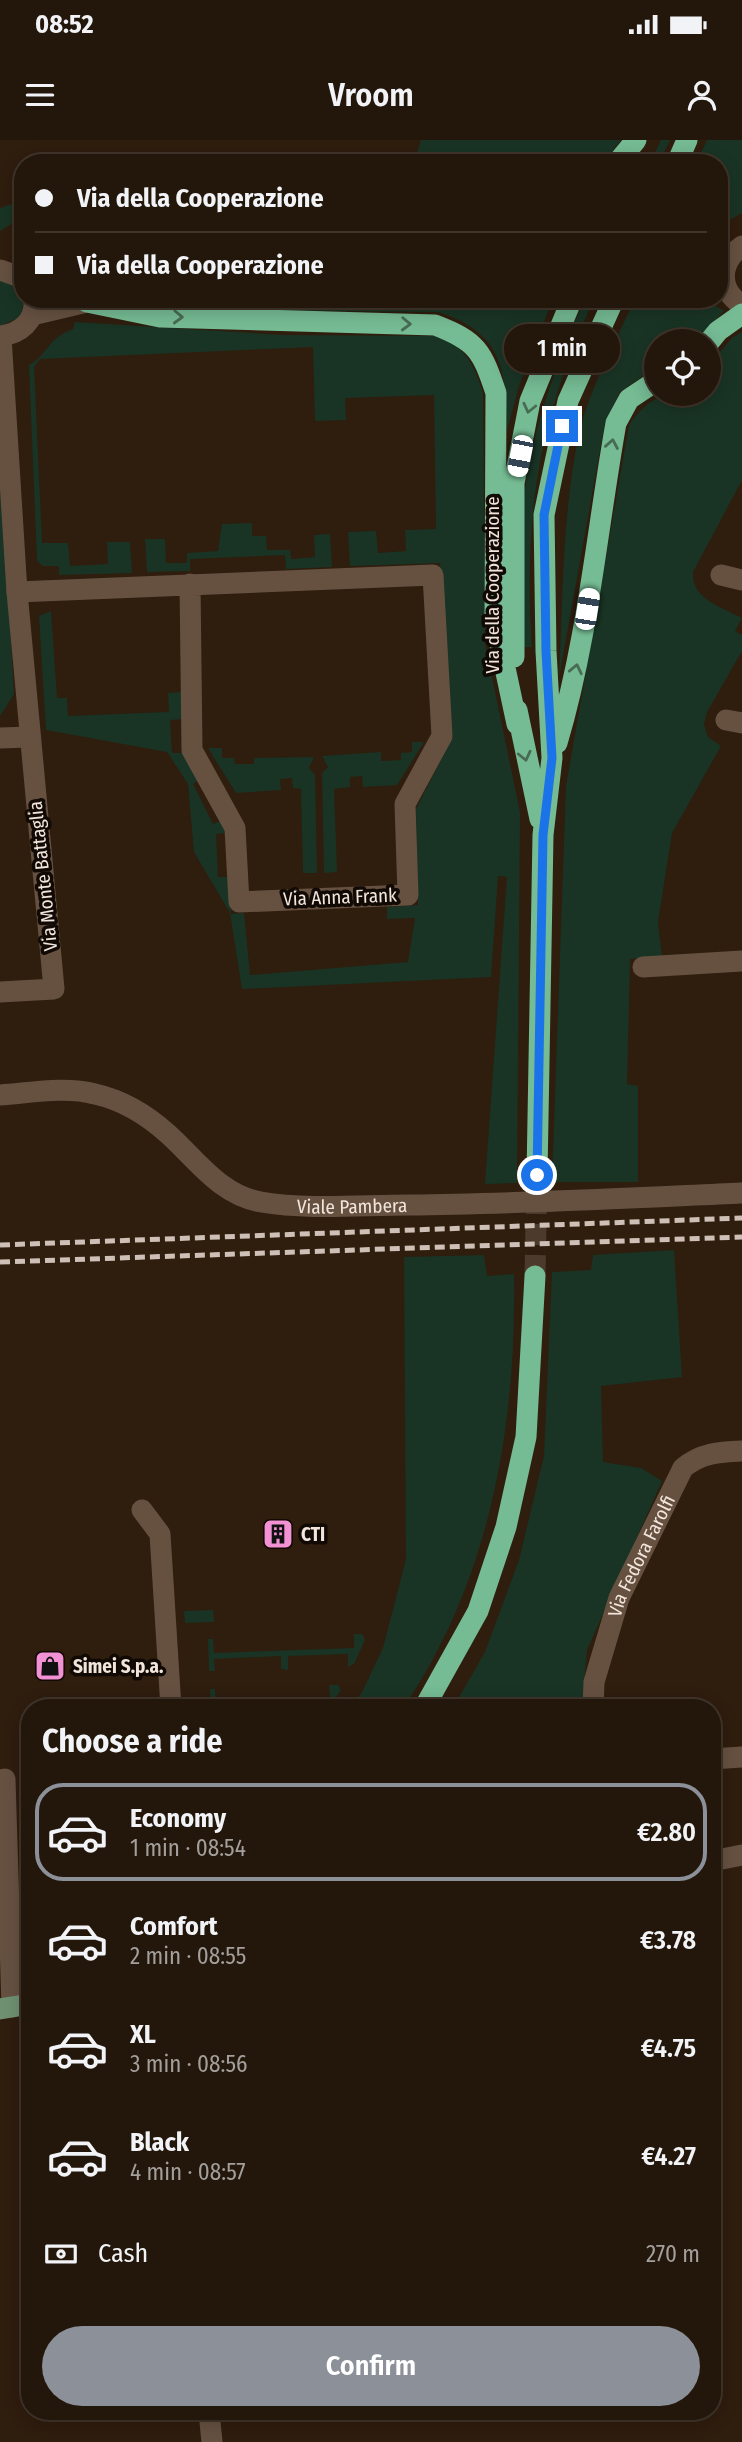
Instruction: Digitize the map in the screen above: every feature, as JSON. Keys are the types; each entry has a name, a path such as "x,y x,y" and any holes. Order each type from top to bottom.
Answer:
{"highway":[{"path":"624,154 636,140"},
{"path":"122,308 160,317 435,325 464,336 485,359 496,393 495,621 517,724"},
{"name":"Via della Cooperazione","path":"543,835 517,724 512,626 514,483 530,401 568,308"},
{"name":"Via della Cooperazione","path":"537,1175 543,835 552,758 546,651 544,515 568,401 610,308"},
{"path":"721,329 742,314"},
{"path":"552,758 569,701 584,630 616,423 629,399 644,390"},
{"path":"429,1699 478,1611 506,1527 526,1437 535,1276"}],"street":[{"path":"0,738 29,737 0,337 20,331 32,308"},
{"name":"Via Anna Frank","path":"17,592 190,584 433,575 442,736 405,804 408,895 239,902 235,828 192,750 190,584"},
{"path":"721,576 742,580"},
{"name":"Via Monte Battaglia","path":"0,992 54,989 29,737"},
{"path":"643,967 742,961"},
{"name":"Viale Pambera","path":"0,1095 66,1091 93,1093 118,1102 167,1133 216,1182 239,1196 261,1202 345,1205 486,1204 742,1193"},
{"name":"Via Fedora Farolfi","path":"593,1699 594,1682 619,1598 683,1468 695,1458 713,1453 742,1451"},
{"path":"142,1510 160,1534 170,1699"},
{"path":"721,1758 742,1757"},
{"path":"0,1780 5,1779 20,1893 9,1971 14,2006"},
{"path":"721,1859 742,1855"},
{"path":"210,2420 212,2442"}],"green space":[{"path":"421,140 621,140 610,154 417,154"},
{"path":"661,140 670,140 663,154 654,154"},
{"path":"707,140 742,140 742,213 728,221 728,154 700,154"},
{"path":"14,204 14,222 0,231 0,208"},
{"path":"0,280 14,286 14,308 23,308 20,317 0,326"},
{"path":"549,308 519,386 507,431 505,389 496,356 476,331 460,321 438,312 246,310"},
{"path":"581,308 590,308 560,385 539,468 530,554 532,647 524,647 521,539 523,503 532,450 564,348"},
{"path":"631,308 719,308 724,311 707,329 644,329 644,375 620,392 605,422 559,678 569,494 579,434 596,383"},
{"path":"75,322 282,335 442,336 464,353 473,367 483,393 485,643 520,812 517,1183 485,1184 507,877 498,876 491,977 242,989 230,913 194,852 188,784 167,752 46,730 39,616 51,611 57,698 67,698 68,716 169,712 168,693 182,692 183,719 170,720 172,753 186,753 202,779 193,784 213,824 223,820 226,833 216,834 218,877 228,877 231,914 244,913 250,975 408,962 415,918 387,919 387,907 418,905 416,809 451,740 440,563 350,566 348,532 376,531 378,553 406,551 405,530 436,529 434,395 345,398 346,420 315,421 313,347 40,359 34,367 42,543 68,543 70,566 108,564 107,542 130,542 132,573 59,575 59,566 43,566 37,561 29,365 58,337 73,329"},
{"path":"742,332 742,480 693,572 697,589 702,596 742,618 735,631 742,635 742,651 707,712 704,724 708,737 721,746 672,833 658,922 662,957 630,959 627,1084 638,1086 638,1182 552,1182 566,786 629,425 645,406 721,406 721,350 733,337"},
{"path":"0,444 14,694 0,716"},
{"path":"252,523 252,536 266,536 267,550 290,550 291,559 315,557 314,535 330,534 332,567 286,569 285,555 190,559 190,571 147,572 145,539 165,539 166,563 187,563 187,553 218,551 222,524"},
{"path":"412,742 424,742 397,785 363,787 362,776 350,777 350,787 334,789 337,872 324,873 322,773 328,767 322,756 381,752 381,761 401,760 401,753 412,752"},
{"path":"208,748 222,748 222,758 234,758 235,764 254,764 254,758 314,757 309,768 315,775 317,873 303,873 301,789 293,788 292,778 280,779 281,790 236,793"},
{"path":"674,1250 682,1377 601,1386 603,1462 641,1468 662,1481 587,1650 583,1699 458,1699 485,1652 519,1560 544,1456 552,1272 591,1270 593,1255"},
{"path":"484,1255 487,1276 514,1274 510,1387 492,1500 477,1555 457,1608 433,1659 409,1699 356,1699 383,1648 406,1559 404,1257"},
{"path":"213,1610 214,1622 185,1623 184,1611"},
{"path":"354,1634 362,1634 365,1640 354,1664 348,1667 348,1654 288,1656 288,1670 281,1669 281,1656 214,1659 215,1671 209,1671 208,1639 213,1639 214,1653 354,1648"},
{"path":"329,1685 338,1685 341,1690 334,1699 307,1699 330,1698"},
{"path":"210,1689 215,1689 216,1699 211,1699"}],"tunnel":[{"path":"535,1276 537,1175"}],"railway":[{"path":"0,1245 742,1218"},
{"path":"0,1262 742,1237"}],"place":[{"name":"CTI","path":"278,1534"},
{"name":"Simei S.p.a.","path":"50,1666"}],"route":[{"path":"537,1175 543,835 552,758 546,651 544,515 562,426"}]}
